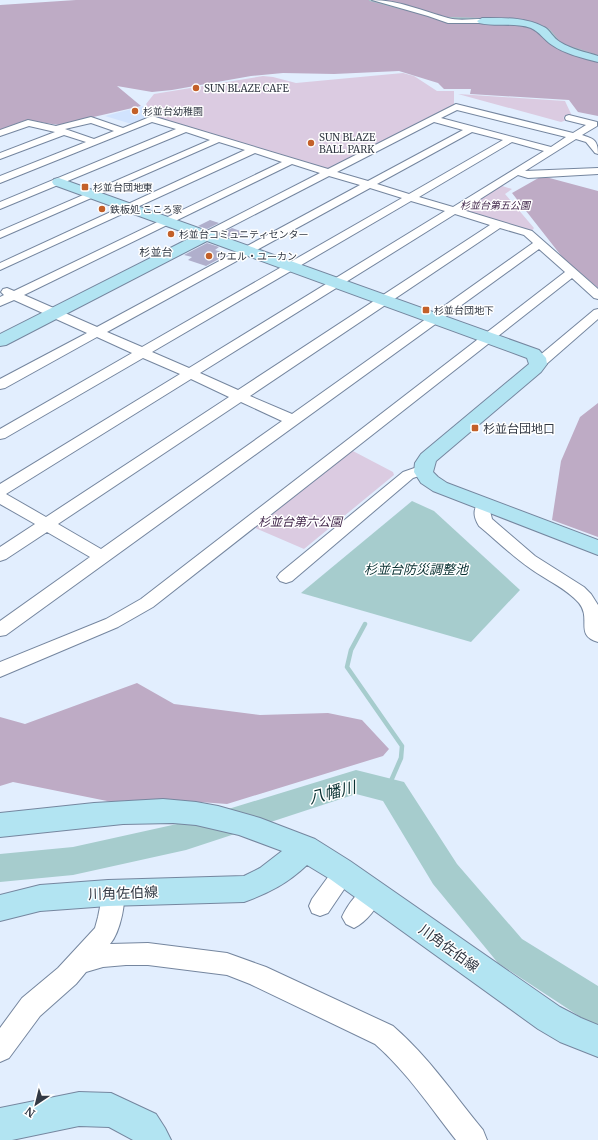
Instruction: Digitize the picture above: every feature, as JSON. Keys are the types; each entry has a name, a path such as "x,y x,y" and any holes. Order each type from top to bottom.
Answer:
{"street":[{"path":"375,0 431,14 448,21 515,22 534,26 543,30 552,41 560,46 598,59"},
{"path":"0,341 456,107 589,140 598,151"},
{"path":"0,490 594,124 569,118"},
{"path":"0,180 152,119 528,233 598,296"},
{"path":"433,119 552,150"},
{"path":"5,161 60,130 91,120 124,131"},
{"path":"0,133 28,123 60,130 95,142"},
{"path":"0,206 185,129"},
{"path":"0,385 471,129"},
{"path":"0,435 510,139"},
{"path":"0,235 219,140"},
{"path":"0,267 254,150"},
{"path":"5,161 42,176 489,337 533,354 537,358 538,364"},
{"path":"0,302 291,161"},
{"path":"517,172 528,175 598,171"},
{"path":"0,555 499,224"},
{"path":"0,630 540,244"},
{"path":"0,670 106,626 147,602 572,272"},
{"path":"0,290 293,420"},
{"path":"598,313 428,458 424,464 423,470 432,482 598,548"},
{"path":"286,577 408,475 423,470"},
{"path":"0,497 102,557"},
{"path":"485,504 481,516 485,522 537,566 579,591 591,606 595,623 594,634 598,636"},
{"name":"川角佐伯線","path":"0,824 126,812 179,812 222,818 270,832 305,848 344,873 527,1004 572,1031 598,1041"},
{"name":"川角佐伯線","path":"0,908 40,898 114,892 244,889 258,885 270,879 305,848"},
{"path":"320,906 344,873"},
{"path":"0,1049 31,1007 67,976 104,934 110,917 114,892"},
{"path":"354,917 373,893"},
{"path":"80,962 103,956 148,954 227,964 257,975 384,1035 398,1046 410,1060 473,1140"},
{"path":"0,1125 79,1109 111,1110 144,1126 153,1140"}],"shaded area":[{"path":"76,0 598,0 598,116 578,112 569,100 470,94 471,89 444,89 438,83 399,71 334,74 283,73 251,76 172,90 152,92 117,86 141,106 59,125 26,120 0,130 0,5"},
{"name":"杉並台幼稚園","path":"143,106 151,118 135,125 105,116"},
{"path":"542,176 598,191 598,288 563,258 512,193"},
{"path":"598,403 598,537 552,520 561,461 580,417"},
{"path":"137,683 174,704 260,715 328,713 362,720 389,749 383,756 227,804 173,800 112,802 13,782 0,786 0,717 25,724"}],"green space":[{"name":"SUN BLAZE BALL PARK","path":"403,73 414,76 437,91 454,91 454,106 332,168 326,169 153,117 146,104 154,94 263,76 296,83"},
{"path":"458,94 565,101 572,116 569,115 563,118 567,120 561,122"},
{"name":"杉並台第五公園","path":"499,185 512,189 505,194 534,228 531,232 464,211 463,208"},
{"name":"杉並台第六公園","path":"351,450 393,472 394,475 304,549 253,527"}],"water":[{"name":"杉並台防災調整池","path":"412,501 434,511 520,590 471,642 301,593"}],"building":[{"path":"210,220 219,223 207,229 198,226"},
{"path":"232,228 246,233 234,239 220,234"},
{"name":"ウエル・ユーカン","path":"207,243 219,247 215,250 228,254 206,266 188,260 192,257 184,255"}],"waterway":[{"path":"370,0 404,9"},
{"path":"444,18 485,19"},
{"path":"541,26 549,30 558,41"},
{"path":"573,48 598,56"},
{"path":"365,624 351,650 347,667 402,746 401,758 387,790"},
{"name":"八幡川","path":"0,868 73,861 186,836 356,782 393,791 445,874 510,951 598,1007"}],"place":[{"name":"SUN BLAZE CAFE","path":"196,88"},
{"name":"杉並台幼稚園","path":"135,111"},
{"name":"SUN BLAZE BALL PARK","path":"311,143"},
{"name":"杉並台団地東","path":"85,187"},
{"name":"鉄板処 こころ家","path":"102,209"},
{"name":"杉並台コミュニティセンター","path":"171,234"},
{"name":"ウエル・ユーカン","path":"209,256"},
{"name":"杉並台団地下","path":"426,310"},
{"name":"杉並台団地口","path":"475,428"}],"district":[{"name":"杉並台","path":"156,252"}]}
